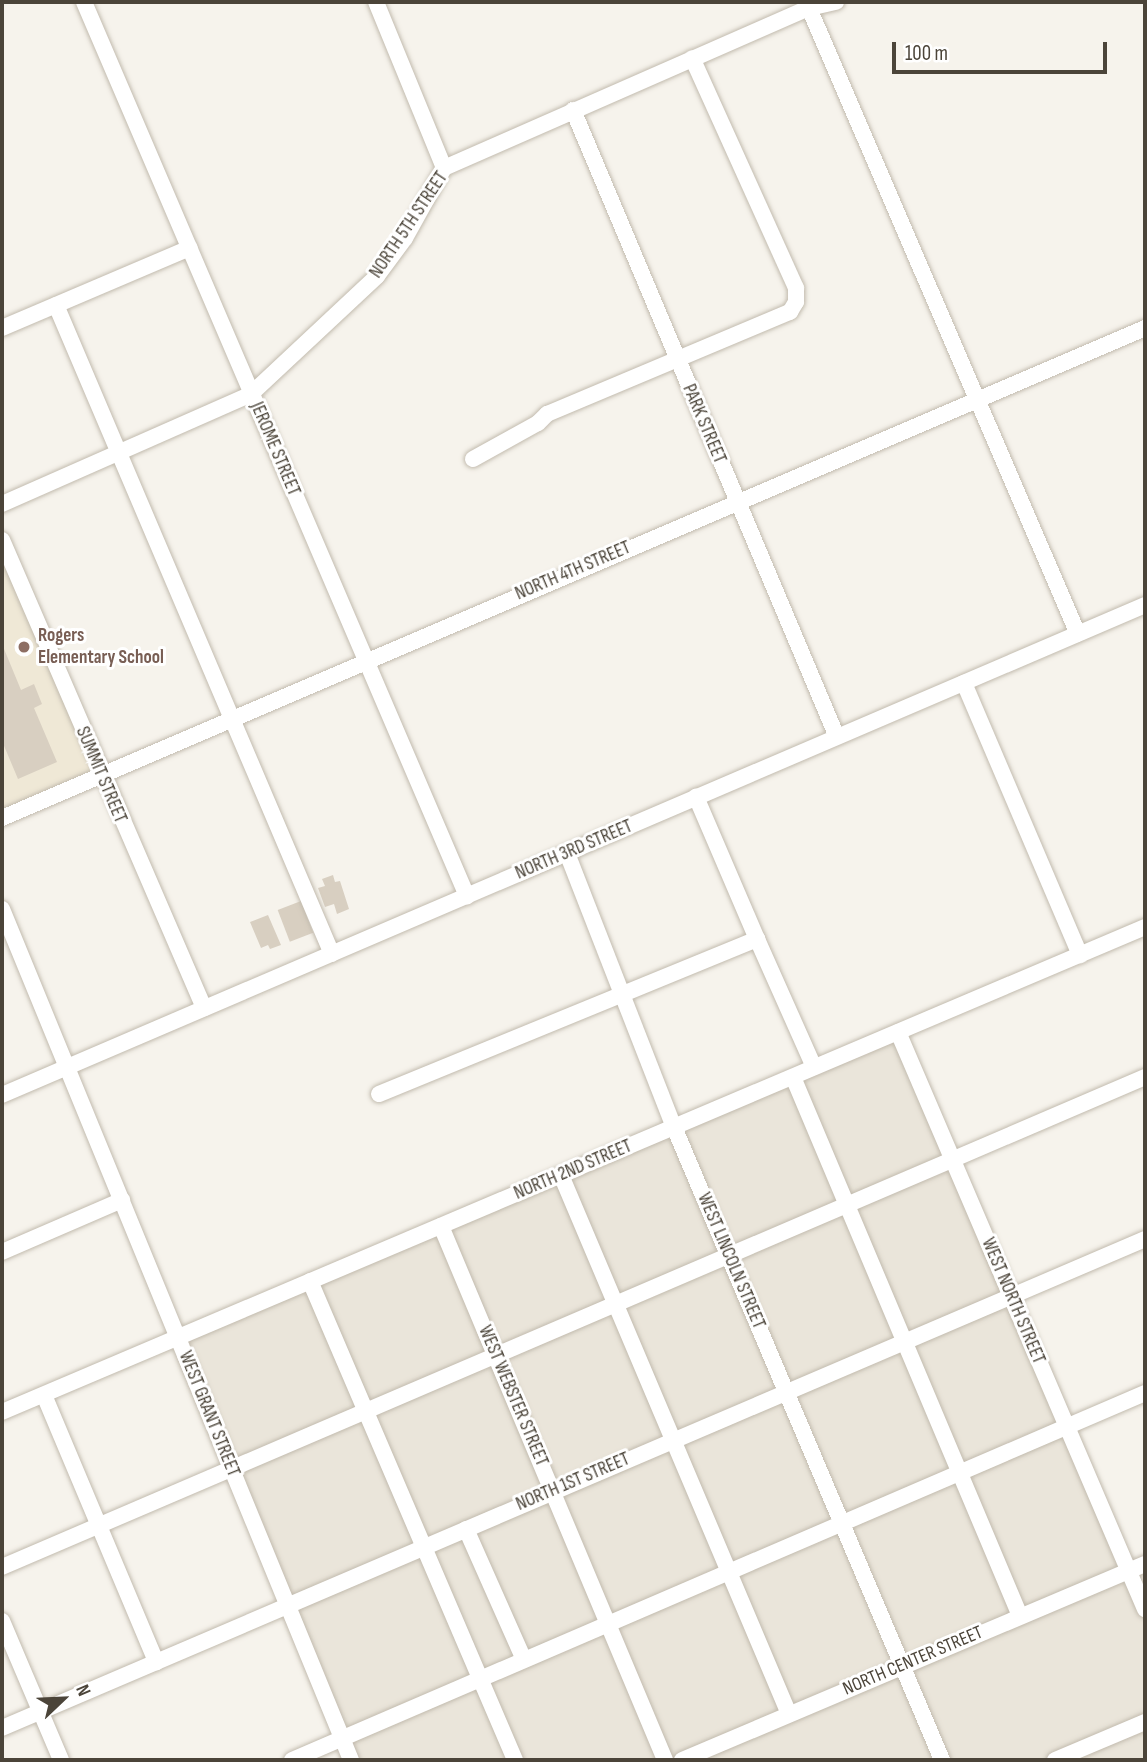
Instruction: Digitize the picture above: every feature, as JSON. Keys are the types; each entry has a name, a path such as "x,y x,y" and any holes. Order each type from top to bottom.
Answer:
{"street":[{"name":"JEROME STREET","path":"84,2 467,896"},
{"path":"376,2 444,169"},
{"name":"NORTH 5TH STREET","path":"2,504 251,394 377,276 405,238 444,169 809,8 836,2"},
{"path":"809,8 1078,634"},
{"path":"473,459 538,424 547,414 790,312 796,302 796,288 692,58"},
{"name":"PARK STREET","path":"573,110 837,737"},
{"path":"2,328 190,248"},
{"path":"56,305 332,954"},
{"name":"NORTH 4TH STREET","path":"2,818 365,660 1145,328"},
{"name":"SUMMIT STREET","path":"2,540 101,775 204,1008"},
{"name":"NORTH 3RD STREET","path":"2,1095 1145,605"},
{"path":"964,683 1080,955"},
{"path":"696,797 814,1068"},
{"name":"WEST LINCOLN STREET","path":"567,853 674,1127 942,1760"},
{"name":"WEST GRANT STREET","path":"2,909 351,1760"},
{"name":"NORTH 2ND STREET","path":"2,1412 1145,927"},
{"path":"379,1094 757,939"},
{"name":"WEST NORTH STREET","path":"898,1032 1145,1609"},
{"path":"793,1077 1020,1616"},
{"path":"2,1567 1145,1077"},
{"path":"561,1175 789,1714"},
{"path":"2,1252 122,1200"},
{"name":"WEST WEBSTER STREET","path":"441,1226 665,1760"},
{"name":"NORTH 1ST STREET","path":"2,1728 786,1390 1145,1239"},
{"path":"310,1281 515,1760"},
{"path":"292,1760 1145,1393"},
{"path":"44,1395 156,1662"},
{"path":"466,1529 521,1653"},
{"name":"NORTH CENTER STREET","path":"682,1760 1145,1564"},
{"path":"2,1621 61,1760"},
{"path":"1055,1760 1145,1721"}],"shaded area":[{"name":"Rogers Elementary School","path":"2,540 101,775 2,818"},
{"path":"898,1032 1145,1613 1145,1760 355,1760 178,1337"}],"building":[{"path":"2,644 21,690 34,684 42,704 34,708 57,762 18,779 2,741"},
{"path":"333,875 335,882 340,881 349,909 337,914 334,904 325,907 318,888 325,886 322,879"},
{"path":"301,901 313,933 290,942 278,910"},
{"path":"268,915 281,945 270,949 268,945 261,948 250,922"}],"place":[{"name":"Rogers Elementary School","path":"24,647"}]}
